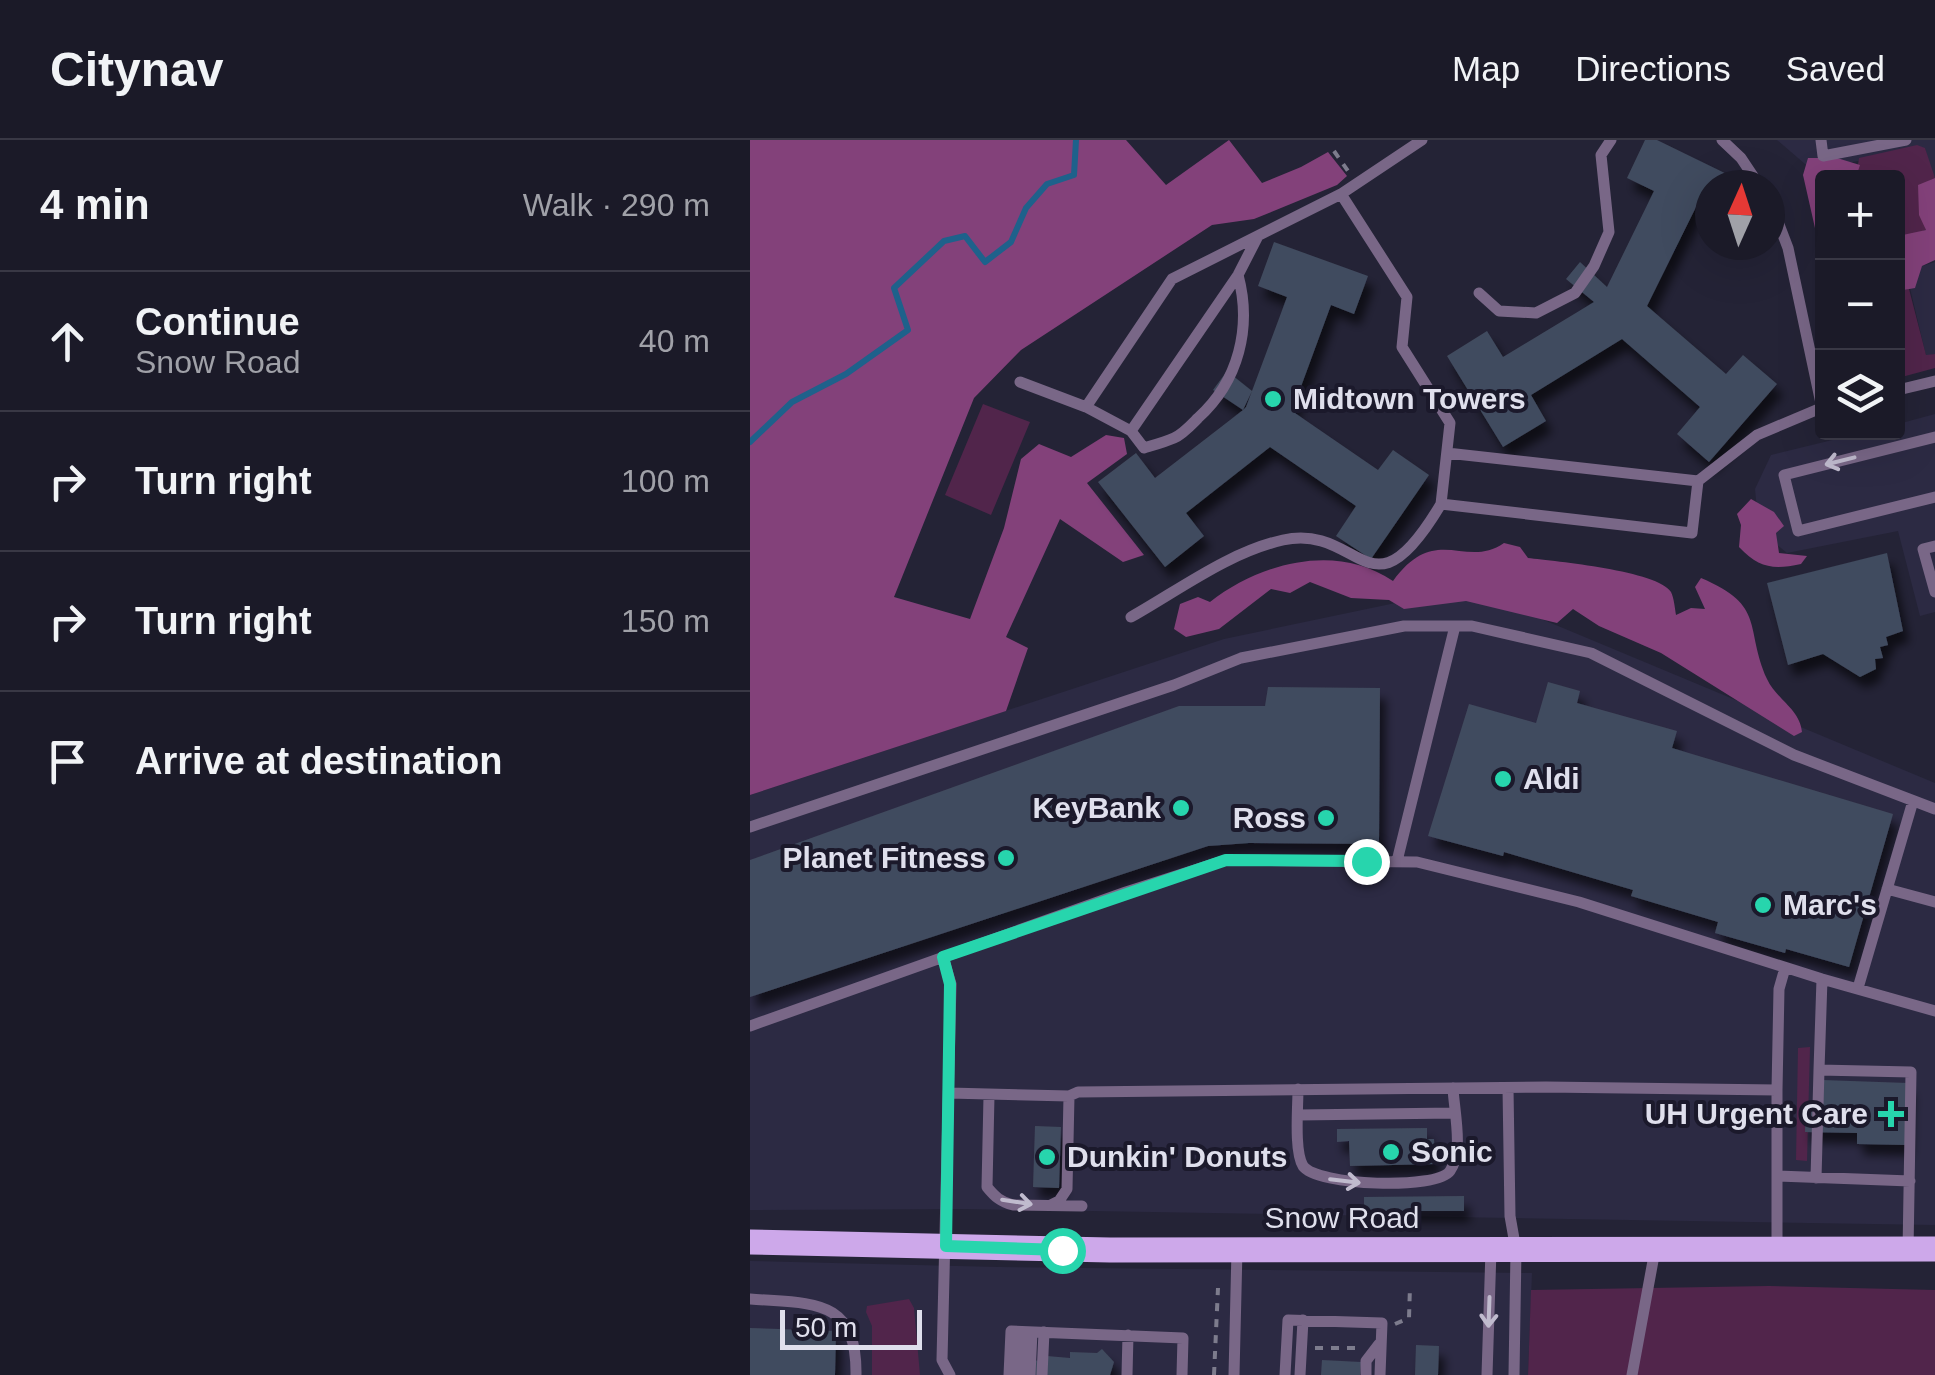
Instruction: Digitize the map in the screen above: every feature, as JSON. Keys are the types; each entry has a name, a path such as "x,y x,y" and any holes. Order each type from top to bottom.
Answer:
{"main road":[{"name":"Snow Road","path":"750,1242 1237,1250 1935,1250"}],"lane":[{"path":"1086,406 1172,279 1341,194 1422,140"},
{"path":"1479,293 1499,311 1536,313 1574,292 1594,266 1609,232 1601,155 1611,140"},
{"path":"1722,140 1749,170"},
{"path":"1821,140 1823,156 1906,140"},
{"path":"1131,617 1250,550 1286,539 1318,538 1366,564 1388,564 1419,541 1442,504 1450,423 1402,347 1407,298 1341,194"},
{"path":"1130,431 1238,275 1258,236"},
{"path":"1785,240 1815,375"},
{"path":"1020,382 1086,406 1130,431 1144,448 1178,437 1213,405 1234,367 1245,334 1246,303 1238,275"},
{"path":"1905,388 1935,381"},
{"path":"1448,453 1698,481 1757,436 1815,411"},
{"path":"1935,438 1784,475 1798,531 1935,497"},
{"path":"1442,504 1692,533 1698,481"},
{"path":"1935,546 1923,548 1935,592"},
{"path":"750,827 1174,684 1240,658 1404,626 1472,626 1591,653 1794,755 1935,809"},
{"path":"1396,861 1455,626"},
{"path":"1858,988 1913,801"},
{"path":"750,1026 1226,860 1418,862 1578,902 1785,968 1935,1010"},
{"path":"1887,889 1935,902"},
{"path":"943,957 950,984 942,1360 950,1375"},
{"path":"1777,1249 1779,989 1785,968"},
{"path":"1816,1178 1822,979"},
{"path":"1819,1070 1912,1072 1908,1250"},
{"path":"949,1093 1070,1096 1078,1092 1453,1088 1777,1090"},
{"path":"1298,1090 1300,1158 1305,1169 1317,1176 1362,1183 1445,1177 1456,1156 1453,1088"},
{"path":"1488,1375 1510,1216 1508,1088"},
{"path":"989,1096 987,1187 1004,1202 1082,1206"},
{"path":"1051,1205 1066,1190 1070,1096"},
{"path":"1298,1115 1454,1113"},
{"path":"1777,1176 1910,1181"},
{"path":"1235,1374 1237,1250"},
{"path":"1504,1250 1514,1375"},
{"path":"1632,1375 1655,1250"},
{"path":"750,1299 807,1303 843,1319 856,1350 856,1375"},
{"path":"1285,1375 1288,1320 1382,1323 1380,1375"},
{"path":"1300,1375 1302,1320"},
{"path":"1009,1375 1011,1332 1032,1332 1183,1338 1182,1375"},
{"path":"1019,1375 1032,1332"},
{"path":"1030,1375 1032,1332"},
{"path":"1032,1332 1042,1375"},
{"path":"1127,1375 1128,1335"},
{"path":"1366,1375 1366,1361 1381,1341"}],"path":[{"path":"1334,150 1349,173"},
{"path":"1405,1320 1409,1318 1410,1286"},
{"path":"1214,1375 1218,1288"},
{"path":"1314,1361 1315,1348 1360,1348"}],"shaded area":[{"path":"750,140 1126,140 1166,185 1229,140 1262,183 1328,152 1347,176 1337,185 1254,219 1212,225 1021,350 974,398 894,597 970,619 1004,528 1021,459 1039,444 1071,457 1106,435 1124,438 1127,454 1087,483 1144,555 1123,562 1060,519 1006,637 1028,648 1006,711 750,795"},
{"path":"1777,140 1935,140 1935,191 1925,148 1812,170"},
{"path":"1917,145 1925,148 1935,178 1918,186 1926,230 1905,236 1905,170 1857,170 1859,158"},
{"path":"1808,158 1837,158 1860,165 1858,170 1815,170 1815,228 1803,175"},
{"path":"1935,178 1935,260 1922,266 1915,288 1905,290 1905,234 1926,230 1919,215 1918,185"},
{"path":"1935,262 1935,354 1926,356 1906,271"},
{"path":"1909,289 1926,355 1935,354 1935,368 1905,376 1905,350 1905,290"},
{"path":"983,404 1030,422 991,515 945,495"},
{"path":"1935,414 1935,612 1920,616 1898,531 1787,553 1759,530 1755,489 1771,455 1832,440 1905,440 1905,422"},
{"path":"1751,499 1774,512 1784,526 1776,533 1779,553 1807,556 1801,564 1767,566 1739,547 1741,525 1737,514"},
{"path":"1504,543 1520,547 1528,558 1647,578 1671,592 1676,615 1691,608 1705,609 1695,587 1701,578 1722,588 1745,609 1767,679 1797,717 1802,732 1794,736 1661,653 1599,626 1573,609 1557,623 1466,601 1404,609 1389,600 1351,598 1310,582 1290,593 1271,589 1219,629 1186,637 1174,629 1180,604 1198,597 1210,602 1230,588 1275,568 1323,560 1347,562 1393,581 1423,554 1437,550 1476,552"},
{"path":"1467,588 1935,783 1935,1225 964,1209 750,1210 750,795 1224,639"},
{"path":"1810,1047 1807,1161 1796,1160 1798,1048"},
{"path":"750,1261 1532,1273 1528,1375 750,1375"},
{"path":"1769,1286 1935,1290 1935,1375 1528,1375 1531,1290"},
{"path":"909,1299 914,1308 920,1375 872,1375 872,1326 867,1306"}],"building":[{"name":"Midtown Towers","path":"1645,140 1657,140 1719,170 1695,170 1695,209 1647,306 1726,374 1743,355 1777,384 1709,462 1677,434 1700,407 1622,339 1531,395 1546,421 1503,447 1447,356 1487,331 1503,357 1594,302 1566,279 1580,262 1607,287 1654,191 1627,178"},
{"name":"Midtown Towers","path":"1274,242 1368,276 1354,314 1331,305 1292,411 1378,470 1393,450 1429,475 1371,559 1336,536 1356,506 1270,447 1186,513 1204,536 1165,567 1098,482 1136,453 1155,478 1246,407 1287,297 1258,286"},
{"path":"1227,371 1252,391 1243,410 1213,390"},
{"path":"1887,553 1903,631 1886,637 1888,645 1880,647 1883,658 1875,659 1876,669 1860,677 1823,654 1788,665 1767,583"},
{"path":"1548,682 1580,691 1577,703 1677,731 1672,748 1893,814 1849,967 1715,933 1718,922 1631,896 1633,890 1504,852 1503,856 1428,836 1469,704 1536,723"},
{"path":"1268,687 1380,688 1379,844 1208,846 750,997 750,860 1179,706 1265,706"},
{"path":"1822,1080 1908,1083 1906,1145 1857,1144 1857,1133 1805,1132 1806,1102 1822,1102"},
{"name":"Dunkin' Donuts","path":"1035,1126 1061,1127 1059,1188 1033,1187"},
{"path":"1427,1128 1427,1139 1434,1139 1435,1164 1350,1166 1349,1141 1337,1142 1337,1129"},
{"path":"1464,1196 1464,1211 1364,1211 1364,1197"},
{"path":"750,1328 836,1331 835,1375 750,1375"},
{"path":"1416,1345 1439,1346 1438,1375 1415,1375"},
{"path":"1102,1349 1114,1362 1110,1375 1020,1375 1021,1360 1070,1358 1070,1352 1097,1353"},
{"path":"1322,1360 1361,1362 1360,1375 1321,1375"}],"waterway":[{"path":"750,442 792,402 846,374 908,330 894,288 944,241 965,236 985,262 1011,242 1026,208 1047,184 1074,175 1076,140"}],"place":[{"name":"Midtown Towers","path":"1273,399"},
{"name":"Aldi","path":"1503,779"},
{"name":"KeyBank","path":"1181,808"},
{"name":"Ross","path":"1326,818"},
{"name":"Planet Fitness","path":"1006,858"},
{"name":"Marc's","path":"1763,905"},
{"name":"UH Urgent Care","path":"1891,1114"},
{"name":"Sonic","path":"1391,1152"},
{"name":"Dunkin' Donuts","path":"1047,1157"}],"route":[{"path":"1062,1250 946,1246 950,984 943,957 1226,860 1366,861"}]}
